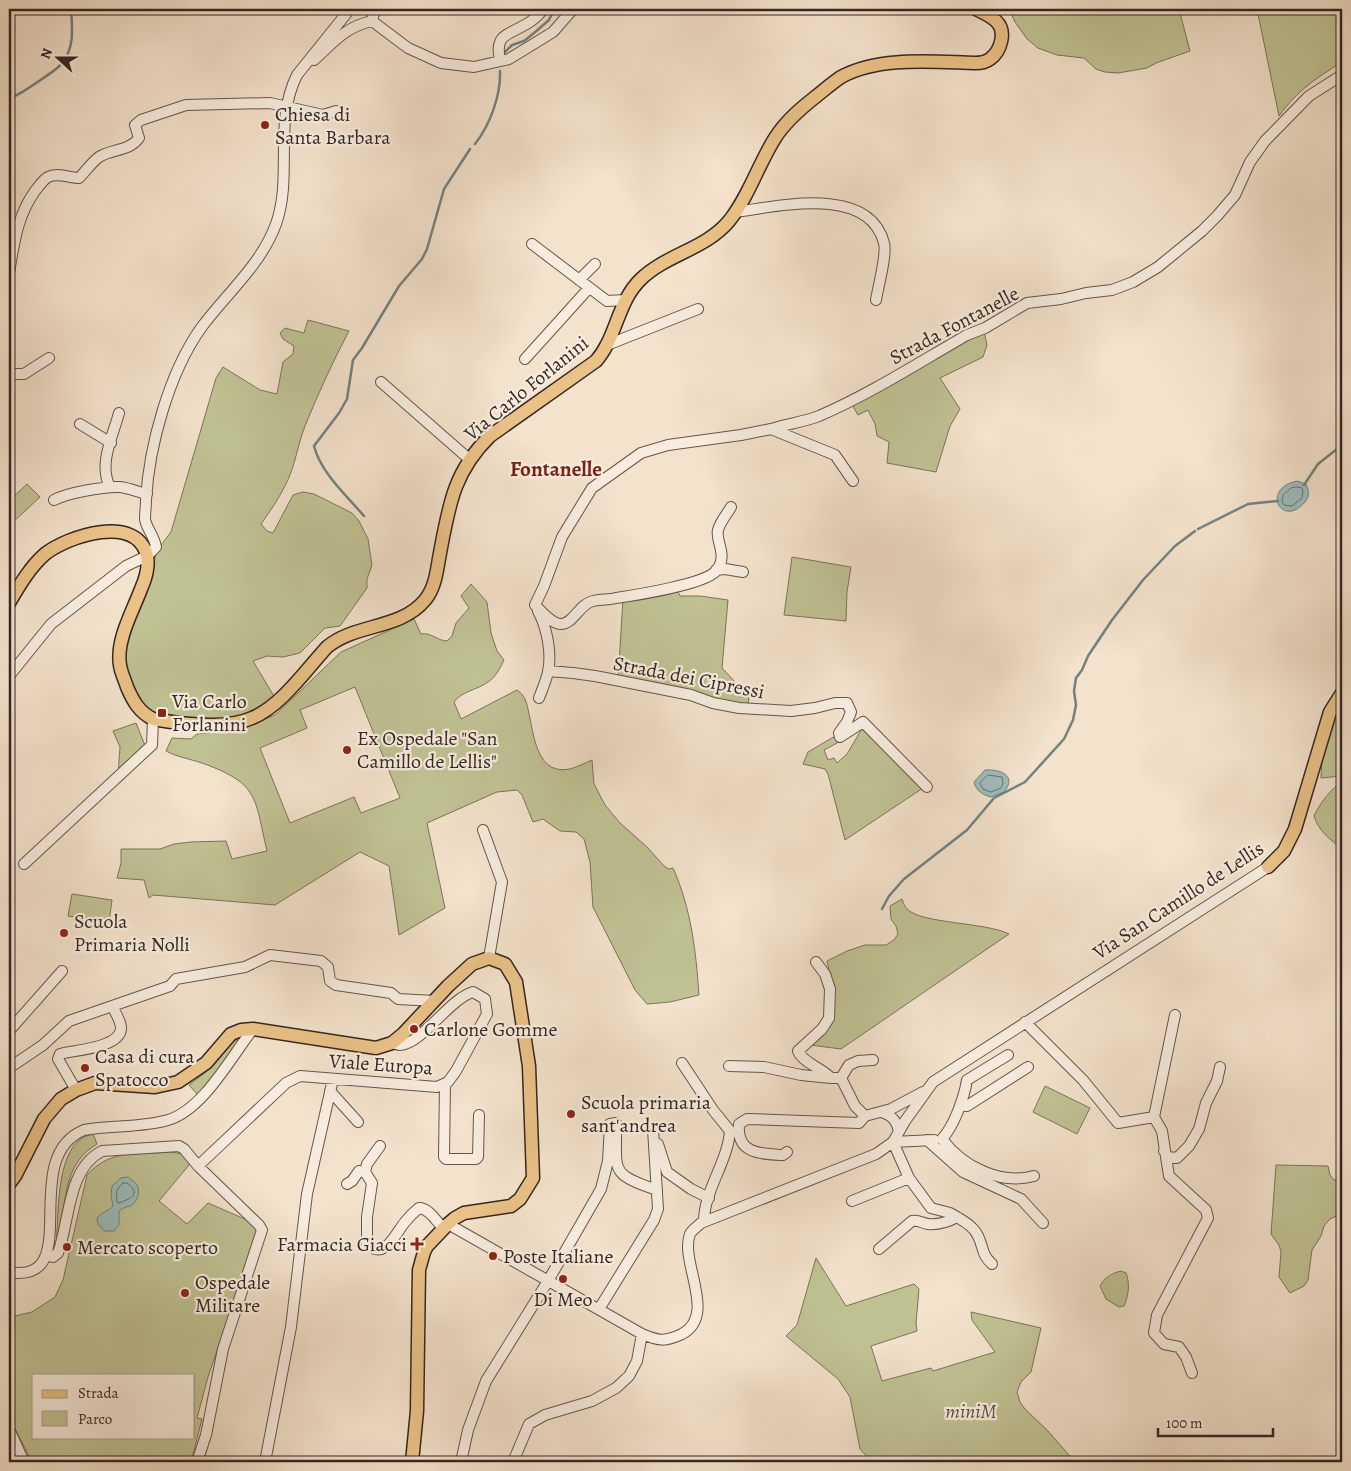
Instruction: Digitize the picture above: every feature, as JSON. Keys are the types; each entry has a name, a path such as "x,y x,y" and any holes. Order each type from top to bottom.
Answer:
{"main road":[{"name":"Via Carlo Forlanini","path":"153,719 216,725 251,719 267,710 281,697 335,641 346,635 402,618 418,608 427,598 433,586 452,496 458,479 477,448 490,436 596,361 607,345 625,300 641,279 661,264 718,232 736,212 775,139 788,122 841,77 856,70 884,64 914,62 976,63 984,62 991,58 1000,45 1002,29 996,21 976,9"},
{"path":"9,603 22,581 45,554 64,543 111,530 137,538 147,556 144,580 121,644 120,660 121,668 134,700 144,714 153,719"},
{"name":"Via San Camillo de Lellis","path":"1268,867 1284,851 1295,829 1330,712 1342,693"},
{"path":"9,1184 44,1119 61,1099 76,1090 95,1083 155,1087 178,1082 206,1063 231,1034 241,1030 253,1029 376,1048 392,1043 403,1034 472,964 489,958 505,964 516,982 529,1066 533,1178 525,1193 511,1206 464,1214 445,1226 424,1252 419,1270 417,1412 412,1462"}],"street":[{"path":"9,676 51,624 126,566 147,556 156,547 155,538 145,521 147,476 161,420 174,379 183,357 201,329 255,263 270,239 277,221 283,189 283,142 286,106 292,85 297,75 350,9"},
{"path":"372,21 374,9"},
{"path":"500,61 498,50 504,36 527,25 543,9"},
{"path":"372,21 408,48 441,62 474,67 509,59 552,32 572,9"},
{"path":"297,75 350,29 372,21"},
{"name":"Strada Fontanelle","path":"535,605 562,537 592,488 613,471 641,453 668,445 741,435 817,417 856,398 967,335 985,328 1027,303 1061,300 1086,293 1112,290 1134,282 1158,267 1218,216 1235,195 1250,162 1265,141 1309,96 1342,75"},
{"path":"9,273 18,224 28,200 40,184 48,177 56,175 80,178 98,158 110,152 133,146 140,138 135,125 141,120 186,105 270,103 323,115 336,111"},
{"path":"736,212 806,202 844,206 866,216 878,228 884,245 876,300"},
{"path":"532,244 607,301 625,300"},
{"path":"579,280 595,264"},
{"path":"525,359 589,288"},
{"path":"607,345 698,309"},
{"path":"9,374 24,374 49,358"},
{"path":"381,382 469,459"},
{"path":"110,487 105,479 104,464 119,413"},
{"path":"80,424 111,443"},
{"path":"771,429 835,455 853,481"},
{"path":"54,500 62,496 110,487 121,487 146,494"},
{"path":"535,605 560,624 572,619 583,606 592,601 614,599 675,586 709,576 716,570 722,555 717,532 730,507"},
{"path":"716,570 725,569 743,572"},
{"path":"535,605 543,621 548,653 548,671 539,698"},
{"name":"Strada dei Cipressi","path":"548,671 573,672 595,676 691,695 713,703 739,708 791,711 835,703 847,703 851,712 839,733 840,736 863,722 927,787"},
{"path":"24,864 66,820 152,746 153,719"},
{"path":"483,830 502,882 489,958"},
{"name":"Via San Camillo de Lellis","path":"704,1221 876,1154 893,1142 933,1082 1268,867"},
{"path":"9,1068 43,1045 69,1021 170,986 176,979 245,967 270,956 321,961 328,967 330,980 336,985 391,993 398,999 434,1001"},
{"path":"816,962 825,974 830,989 829,1018 822,1029 798,1051 800,1057 836,1078 855,1106 865,1116"},
{"path":"9,1031 62,971"},
{"name":"Viale Europa","path":"198,1166 286,1083 300,1076 437,1086 446,1084 456,1071 487,1014 486,999 473,992 464,995 421,1033 409,1041 400,1045 392,1043"},
{"path":"76,1090 58,1059 60,1054 112,1042 119,1036 121,1027 112,1006"},
{"path":"1175,1015 1154,1117 1162,1131 1169,1176 1206,1210 1208,1218 1157,1315 1154,1333 1164,1344 1179,1347 1186,1357 1192,1373"},
{"path":"1025,1022 1083,1080 1118,1123 1154,1117"},
{"path":"9,1272 22,1273 31,1270 41,1263 46,1255 51,1233 50,1195 53,1168 57,1157 68,1139 75,1134 93,1128 147,1124 169,1120 191,1108 217,1080 253,1029"},
{"path":"1008,1055 967,1080 960,1105 942,1140 950,1150 982,1171 1002,1178 1022,1179 1034,1176"},
{"path":"729,1066 764,1067 801,1075 836,1078 849,1065 873,1060"},
{"path":"364,1172 372,1183 367,1244 371,1248 375,1250 388,1246 404,1222 419,1208 423,1208 445,1226 642,1334 657,1340 670,1340 686,1332 696,1318 698,1299 689,1249 690,1234 704,1221 709,1198 729,1142 730,1131 713,1110 682,1063"},
{"path":"960,1105 967,1106 1028,1067"},
{"path":"1164,1151 1168,1157 1177,1158 1189,1146 1200,1129 1206,1104 1218,1081 1220,1067"},
{"path":"265,1462 291,1327 307,1194 333,1079"},
{"path":"446,1084 444,1157 446,1159 476,1160 478,1157 479,1115"},
{"path":"330,1091 358,1122"},
{"name":"Via San Camillo de Lellis","path":"787,1152 783,1155 754,1152 743,1144 738,1134 739,1124 747,1119 858,1123 865,1116 886,1110 926,1091"},
{"path":"886,1110 908,1117"},
{"path":"886,1110 893,1117 899,1132"},
{"path":"461,1462 468,1430 486,1381 548,1281 600,1189 608,1161 610,1124 616,1123 616,1169 630,1181 657,1190"},
{"path":"599,1309 654,1220 658,1209 653,1132 668,1172 691,1189 709,1198"},
{"path":"927,1140 963,1172 1021,1199 1043,1223"},
{"name":"Via San Camillo de Lellis","path":"893,1142 942,1140"},
{"path":"893,1142 909,1178 931,1208 950,1213 969,1224 978,1236 985,1258 992,1264"},
{"path":"46,1255 52,1257 58,1254 78,1175 94,1155 102,1151 174,1145 184,1149 198,1166 259,1224 262,1230 223,1349 206,1435 197,1462"},
{"path":"364,1172 367,1164 380,1146"},
{"path":"347,1184 359,1172 364,1172"},
{"path":"852,1201 909,1178"},
{"path":"879,1249 912,1220 919,1220 927,1224 937,1224 948,1222 957,1217"},
{"path":"513,1462 529,1424 545,1414 592,1402 616,1388 629,1376 637,1360 642,1334"},
{"path":"9,1429 24,1462"}],"green space":[{"path":"1009,9 1179,9 1190,51 1147,68 1118,73 1105,72 1096,69 1084,58 1057,55 1038,48 1027,39 1015,22"},
{"path":"1257,9 1342,9 1342,62 1308,86 1293,99 1279,116"},
{"path":"308,320 349,331 305,426 288,479 276,503 261,524 267,531 273,533 293,495 303,492 314,494 352,513 359,521 368,539 372,565 367,579 367,588 340,626 325,628 300,653 283,657 267,656 253,661 275,698 262,709 247,715 218,720 189,719 146,712 135,694 127,671 125,655 158,549 171,532 216,378 223,367 260,390 277,394 283,362 293,354 294,346 283,339 280,333 285,328 304,333"},
{"path":"984,331 987,345 983,357 940,378 960,409 950,426 936,472 887,463 889,442 877,436 875,424 868,410 858,415 851,403"},
{"path":"27,484 40,497 11,524 9,521 9,501"},
{"path":"792,557 851,567 847,592 846,621 784,615"},
{"path":"471,584 487,602 491,633 497,651 504,660 498,672 491,680 461,695 454,702 461,719 517,690 525,699 536,745 548,765 557,769 570,769 592,760 594,784 605,805 620,823 647,847 665,867 673,868 692,930 699,995 670,1002 647,1004 635,990 593,907 590,862 584,839 576,832 560,831 543,819 533,822 522,795 517,790 497,792 427,823 445,908 399,935 389,866 360,852 275,905 153,895 149,898 144,880 117,878 121,863 121,849 160,849 174,844 226,841 232,859 267,851 256,805 245,786 221,771 166,751 172,738 191,739 197,734 241,729 275,715 341,652 414,619 421,634 428,634 447,641 452,636 456,623 469,608 461,596","holes":["355,687 400,798 361,813 354,797 290,823 260,748 307,728 300,710"]},
{"path":"676,588 680,596 700,596 728,600 722,668 738,685 750,686 748,706 618,680 623,599"},
{"path":"1342,702 1342,776 1321,778 1326,739"},
{"path":"136,723 146,748 118,775 120,747 113,731"},
{"path":"863,727 923,788 845,840 828,774 825,769 803,764 808,752 837,735 841,741 824,750 828,760 834,758 837,763 847,754"},
{"path":"1342,781 1342,849 1322,831 1314,816 1326,797"},
{"path":"72,894 112,900 109,922 68,916"},
{"path":"902,899 907,909 926,918 985,927 1009,934 841,1049 810,1045 822,1036 827,1028 832,985 827,961 865,945 886,945 894,940 898,934 896,926 891,919 890,906"},
{"path":"236,1040 240,1040 214,1078 197,1094 189,1085 211,1068"},
{"path":"1045,1086 1090,1108 1077,1134 1033,1112"},
{"path":"93,1134 97,1144 79,1160 70,1179 56,1246 60,1188 67,1158 73,1147 82,1138"},
{"path":"171,1152 183,1154 189,1160 189,1165 159,1201 187,1224 208,1203 254,1223 258,1231 208,1377 197,1418 202,1419 191,1462 32,1462 9,1417 9,1314 15,1316 32,1312 55,1297 63,1280 87,1175 106,1160 136,1153"},
{"path":"1276,1165 1328,1166 1330,1175 1334,1180 1342,1180 1342,1212 1330,1219 1324,1226 1321,1236 1312,1250 1308,1280 1304,1286 1290,1293 1279,1277 1281,1252 1279,1245 1271,1234"},
{"name":"miniM","path":"816,1258 846,1306 914,1284 919,1289 917,1331 871,1346 882,1381 931,1368 933,1371 995,1352 972,1320 971,1312 1041,1328 1031,1372 1021,1382 1017,1392 1020,1402 1025,1409 1048,1431 1075,1462 1000,1462 991,1458 964,1462 872,1462 860,1449 850,1397 838,1379 786,1336 797,1325"},
{"path":"1121,1271 1126,1273 1128,1289 1124,1306 1119,1307 1106,1299 1100,1286 1109,1276"}],"water":[{"path":"1297,481 1306,484 1309,493 1307,500 1297,509 1289,511 1283,509 1278,505 1279,491 1286,485"},
{"path":"985,770 1001,772 1008,777 1008,786 1004,792 991,797 978,790 974,782"},
{"path":"128,1177 138,1188 136,1200 132,1205 119,1211 119,1225 114,1231 104,1231 98,1224 97,1218 113,1206 112,1186 121,1178"}],"waterway":[{"path":"9,99 56,69 63,62 71,43 71,9"},
{"path":"504,53 512,45 524,41 549,20 554,9"},
{"path":"475,144 494,109 499,90 500,71"},
{"path":"364,516 328,474 317,456 314,446 347,399 353,360 399,286 422,259 427,249 444,189 470,149"},
{"path":"1304,485 1318,464 1342,445"},
{"path":"1198,529 1248,504 1278,501"},
{"path":"882,909 889,896 904,879 967,830 994,798 1025,782 1064,739 1073,720 1076,705 1074,691 1076,678 1088,656 1112,620 1143,580 1175,546 1195,531"}],"place":[{"name":"Chiesa di Santa Barbara","path":"265,125"},
{"name":"Via Carlo Forlanini","path":"162,713"},
{"name":"Ex Ospedale \"San Camillo de Lellis\"","path":"347,750"},
{"name":"Scuola Primaria Nolli","path":"64,933"},
{"name":"Carlone Gomme","path":"414,1029"},
{"name":"Casa di cura Spatocco","path":"85,1068"},
{"name":"Scuola primaria sant'andrea","path":"571,1114"},
{"name":"Farmacia Giacci","path":"417,1244"},
{"name":"Mercato scoperto","path":"67,1247"},
{"name":"Poste Italiane","path":"493,1256"},
{"name":"Di Meo","path":"563,1279"},
{"name":"Ospedale Militare","path":"185,1293"}],"district":[{"name":"Fontanelle","path":"556,469"}]}
